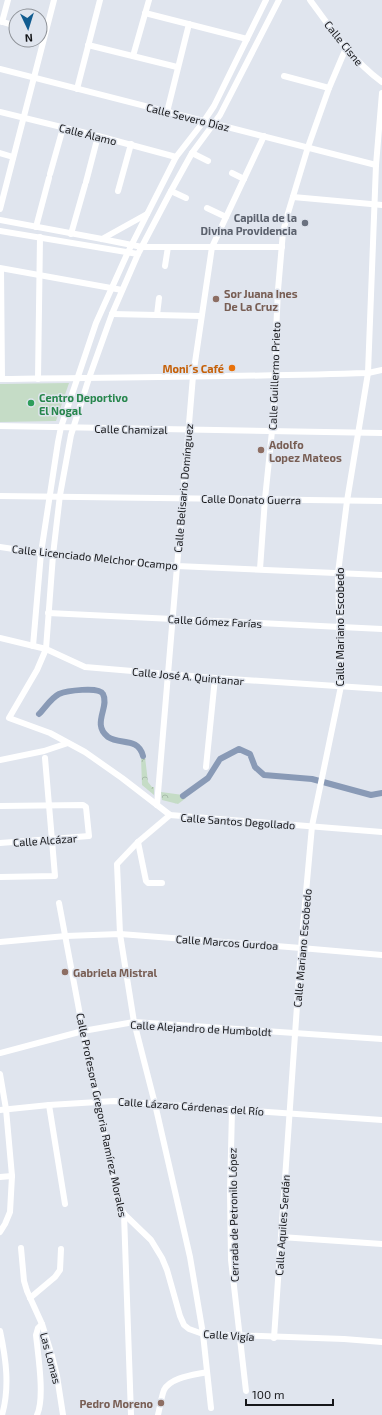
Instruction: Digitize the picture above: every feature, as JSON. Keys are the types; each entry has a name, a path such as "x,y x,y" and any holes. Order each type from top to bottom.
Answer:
{"street":[{"path":"1,21 8,0"},
{"path":"48,18 54,0"},
{"path":"77,89 100,1 92,0"},
{"path":"133,56 149,0"},
{"path":"33,646 41,553 61,427 96,323 131,245 176,157 214,106 266,0"},
{"path":"46,649 53,555 60,496 73,427 89,378 112,314 138,254 192,153 215,123 279,0"},
{"name":"Calle Cisne","path":"310,0 346,48 367,71 382,82"},
{"path":"145,13 247,39"},
{"path":"167,112 177,67 189,24"},
{"path":"88,44 177,67"},
{"path":"0,209 2,196 34,78 40,48"},
{"name":"Calle Guillermo Prieto","path":"260,569 276,376 276,333 283,232 308,147 329,88 346,48"},
{"name":"Calle Severo Díaz","path":"0,69 376,165"},
{"path":"284,76 329,88"},
{"name":"Calle Mariano Escobedo","path":"290,1113 300,948 312,826 341,686 338,573 347,501 368,373 374,204 382,92"},
{"name":"Calle Álamo","path":"0,112 131,144 176,157"},
{"path":"36,227 63,128"},
{"path":"71,234 98,136"},
{"name":"Calle Belisario Domínguez","path":"157,805 192,376 212,247 264,136"},
{"path":"189,139 198,144"},
{"path":"118,191 131,144"},
{"path":"0,153 13,157"},
{"path":"192,153 208,161"},
{"path":"232,173 244,179"},
{"path":"171,191 186,198"},
{"path":"293,197 382,205"},
{"path":"207,208 226,217"},
{"path":"102,239 147,214"},
{"path":"0,220 142,247 282,247"},
{"path":"0,231 138,254"},
{"path":"38,378 40,237"},
{"path":"164,266 168,247"},
{"path":"122,290 39,274 1,269 1,379 276,376 368,373 382,370"},
{"path":"156,315 159,298"},
{"path":"112,314 202,316"},
{"name":"Calle Chamizal","path":"0,426 382,433"},
{"name":"Calle Donato Guerra","path":"0,496 50,495 382,501"},
{"name":"Calle Licenciado Melchor Ocampo","path":"0,547 53,555 177,566 382,575"},
{"name":"Calle Gómez Farías","path":"48,612 382,629"},
{"name":"Calle José A. Quintanar","path":"0,638 46,649 85,667 168,675 382,689"},
{"name":"Calle Santos Degollado","path":"46,649 37,670 9,718 50,733 85,752 170,815 382,832"},
{"path":"206,767 215,678"},
{"path":"0,760 44,751 68,743"},
{"path":"0,877 54,876 45,758"},
{"name":"Calle Alcázar","path":"0,842 89,836 86,807 80,804 49,805"},
{"path":"0,806 49,805"},
{"path":"170,815 138,842 117,864 120,934 134,1022 155,1104 190,1258 203,1334 211,1408"},
{"path":"138,842 146,881 148,883 162,884"},
{"name":"Calle Profesora Gregoria Ramírez Morales","path":"59,903 118,1203 124,1214 131,1415"},
{"name":"Calle Marcos Gurdoa","path":"0,942 66,936 120,934 382,955"},
{"name":"Calle Alejandro de Humboldt","path":"0,1053 83,1031 134,1022 382,1039"},
{"path":"0,1074 12,1176 10,1212 0,1232"},
{"name":"Calle Lázaro Cárdenas del Río","path":"3,1109 114,1101 382,1120"},
{"path":"49,1105 65,1204"},
{"name":"Cerrada de Petronilo López","path":"232,1110 230,1192 231,1260 246,1392"},
{"name":"Calle Aquiles Serdán","path":"274,1338 290,1113"},
{"path":"0,1177 12,1176"},
{"name":"Calle Vigía","path":"124,1214 151,1240 162,1258 167,1270 180,1316 184,1325 189,1329 203,1334 274,1338 344,1339 382,1342"},
{"path":"281,1237 382,1244"},
{"path":"21,1248 24,1281 30,1298 60,1270 61,1249"},
{"name":"Las Lomas","path":"30,1298 42,1324 57,1376 63,1415"},
{"path":"37,1415 41,1397 36,1335 38,1328 42,1324"},
{"path":"0,1331 5,1361 7,1389 2,1415"},
{"path":"158,1415 164,1390 169,1384 175,1380 207,1372"}],"green space":[{"name":"Centro Deportivo El Nogal","path":"69,383 56,421 0,422 0,384"},
{"path":"145,757 148,782 152,787 154,787 154,795 142,785 141,758"},
{"path":"161,792 183,795 186,798 178,804 162,800"}],"waterway":[{"path":"39,714 59,694 82,690 95,690 100,692 103,694 105,699 101,721 103,732 108,737 137,746 141,750 143,756"},
{"path":"183,796 208,778 220,759 239,749 250,754 255,767 264,775 312,779 371,795 382,793"}],"place":[{"name":"Capilla de la Divina Providencia","path":"305,223"},
{"name":"Sor Juana Ines De La Cruz","path":"216,299"},
{"name":"Moni´s Café","path":"232,368"},
{"name":"Centro Deportivo El Nogal","path":"31,403"},
{"name":"Adolfo Lopez Mateos","path":"261,450"},
{"name":"Gabriela Mistral","path":"65,972"},
{"name":"Pedro Moreno","path":"161,1403"}]}
